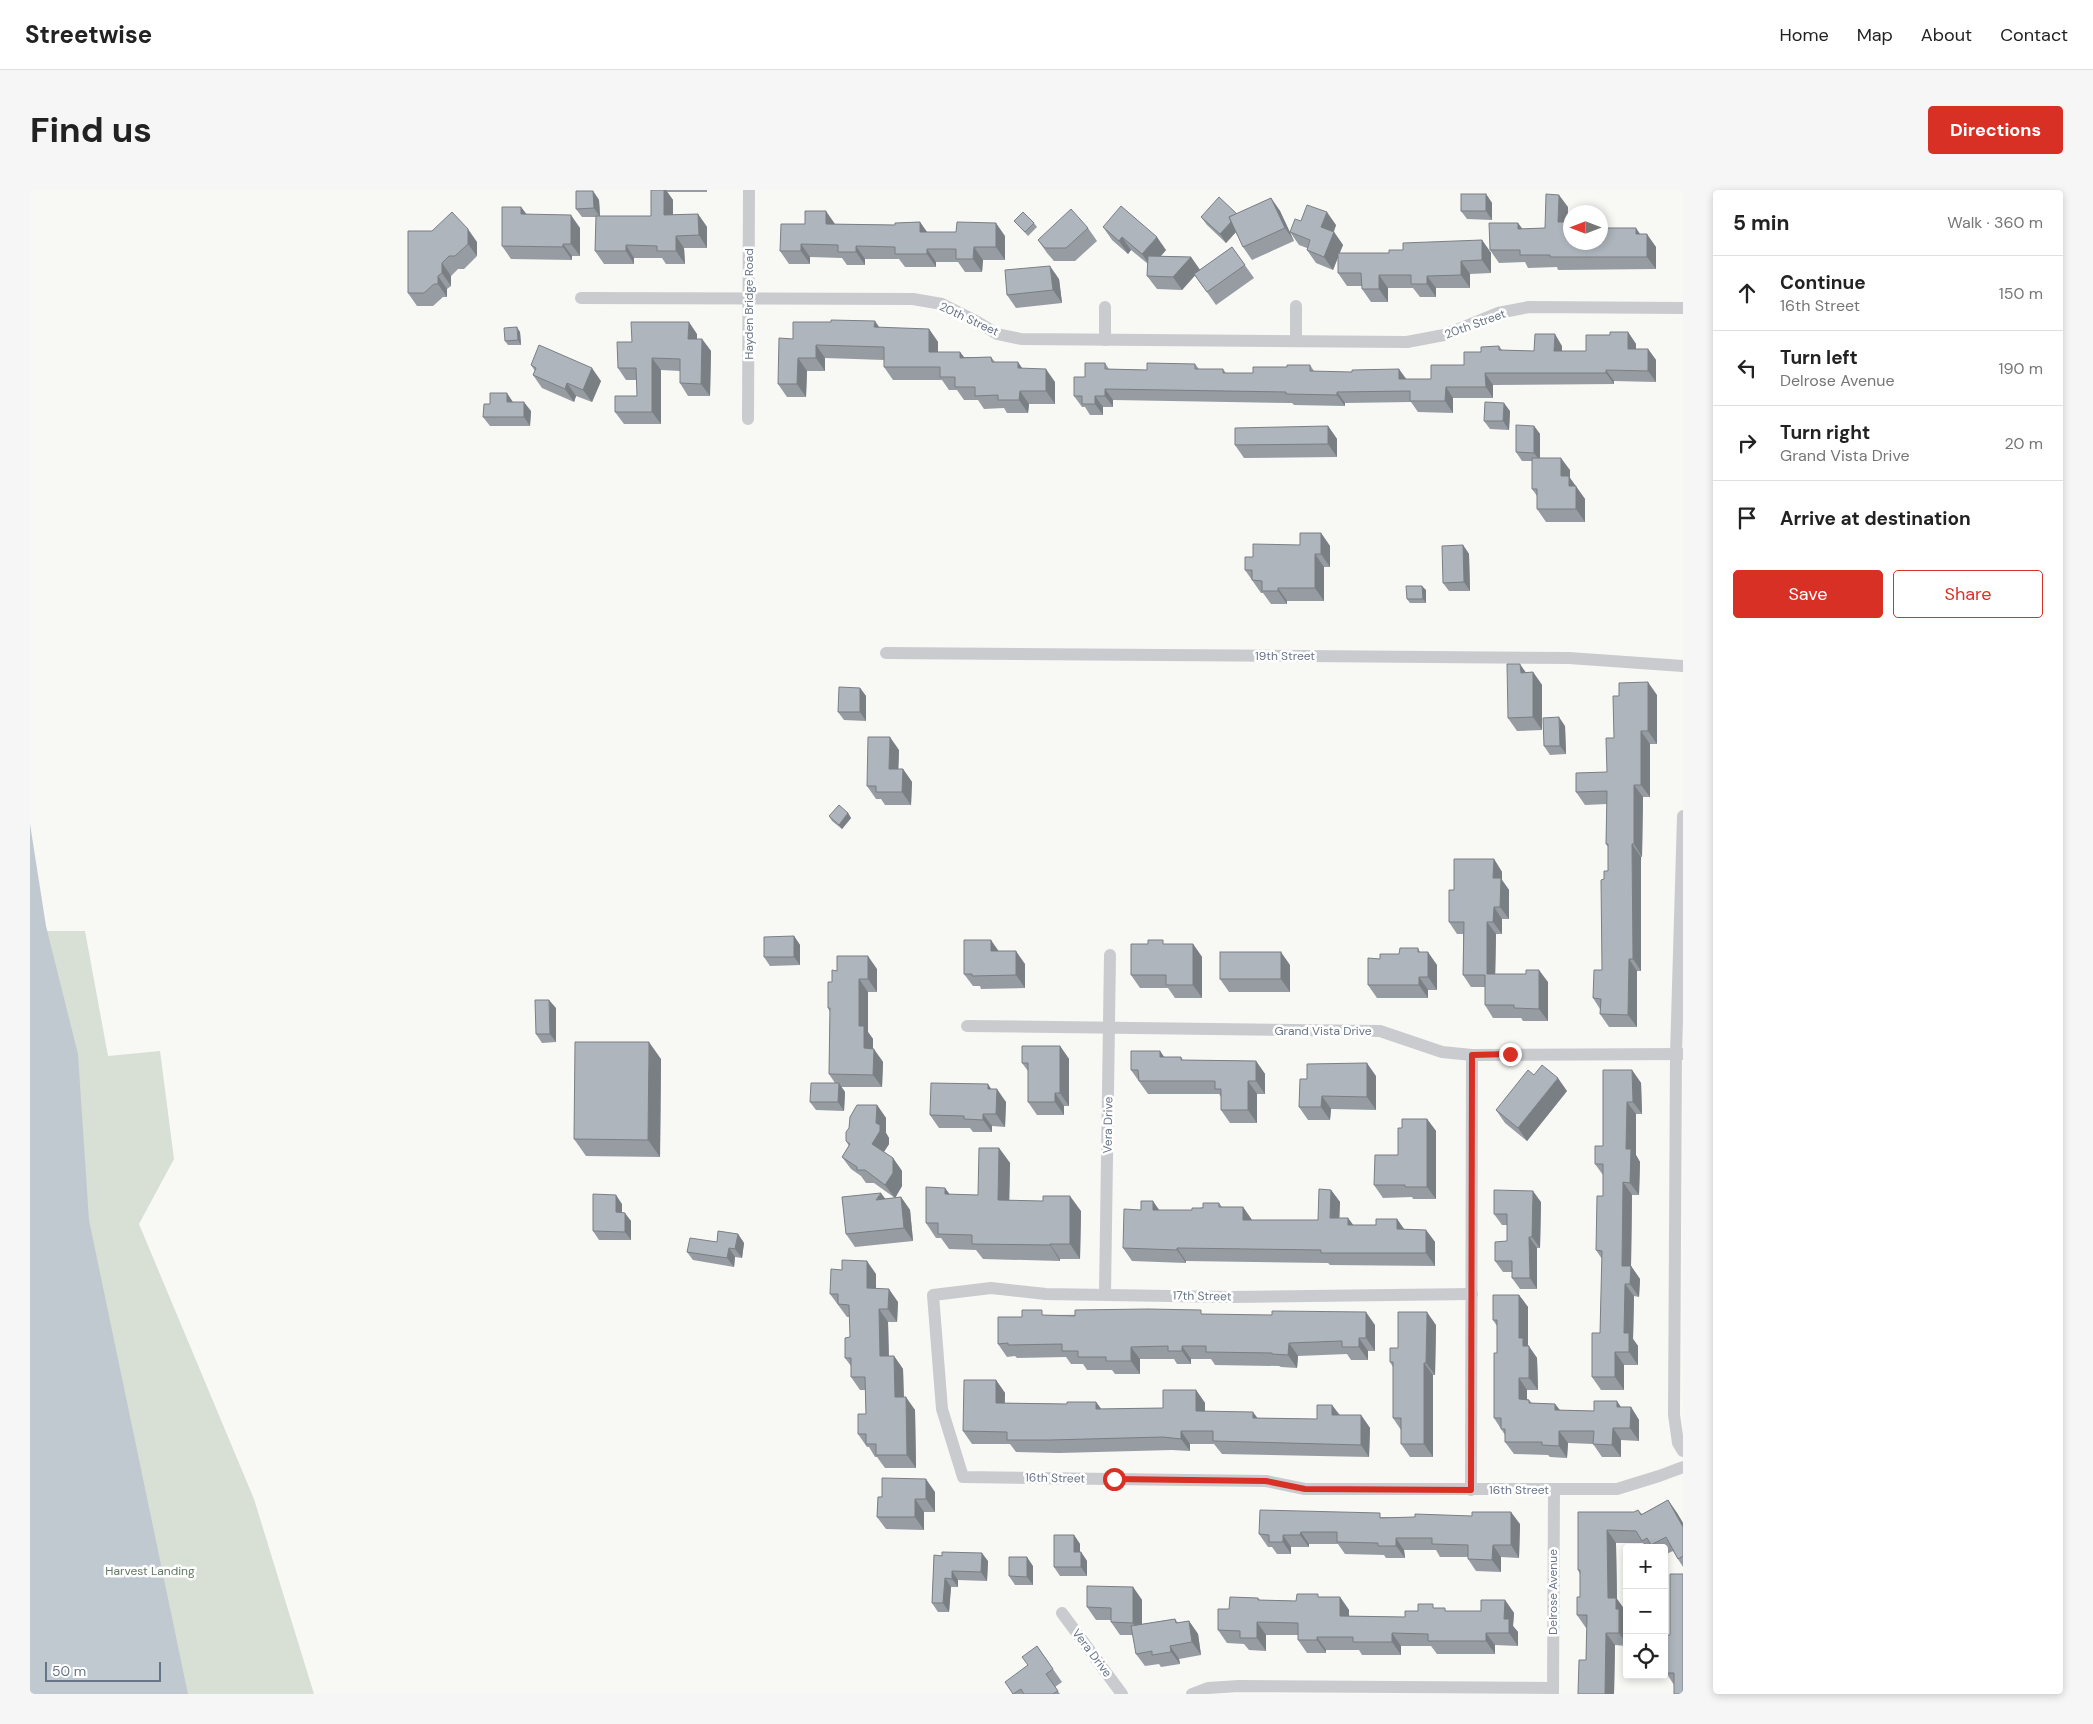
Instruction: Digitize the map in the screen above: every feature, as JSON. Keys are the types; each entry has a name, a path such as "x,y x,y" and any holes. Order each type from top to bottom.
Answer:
{"street":[{"name":"Hayden Bridge Road","path":"748,419 749,190"},
{"name":"20th Street","path":"581,298 913,299 942,304 997,334 1021,339 1105,340 1408,342 1444,336 1498,313 1529,307 1683,308"},
{"path":"1296,306 1296,341"},
{"path":"1105,307 1105,340"},
{"name":"19th Street","path":"886,653 1569,658 1683,666"},
{"path":"1683,816 1680,1229 1674,1414 1678,1443 1683,1451"},
{"name":"Vera Drive","path":"1106,1294 1110,955"},
{"name":"Grand Vista Drive","path":"967,1026 1380,1032 1442,1052 1472,1055 1680,1054"},
{"path":"1471,1490 1472,1055"},
{"name":"17th Street","path":"962,1477 942,1409 933,1295 991,1288 1046,1294 1232,1297 1472,1294"},
{"name":"16th Street","path":"962,1477 1266,1481 1305,1489 1554,1490 1618,1489 1683,1467"},
{"name":"Delrose Avenue","path":"1553,1691 1554,1490"},
{"name":"Vera Drive","path":"1062,1613 1122,1694"},
{"path":"1192,1694 1208,1688 1238,1686 1553,1691"}],"green space":[{"name":"Harvest Landing","path":"30,931 85,931 108,1056 160,1051 174,1159 139,1224 254,1499 314,1694 30,1694"}],"shaded area":[{"path":"30,824 46,926 78,1054 89,1220 188,1694 30,1694"}],"building":[{"path":"651,190 664,190 664,215 698,214 699,235 676,236 676,251 657,251 657,246 626,245 626,251 595,251 596,216 651,216"},
{"path":"576,191 593,191 594,208 576,209"},
{"path":"1461,194 1486,194 1486,211 1461,211"},
{"path":"1546,194 1559,195 1558,222 1563,222 1563,250 1608,250 1608,228 1636,228 1636,234 1647,234 1647,257 1550,257 1550,255 1520,255 1520,250 1490,250 1489,223 1518,223 1518,229 1545,228"},
{"path":"1219,197 1237,214 1229,217 1231,222 1220,234 1201,217"},
{"path":"1271,198 1285,228 1243,247 1229,217"},
{"path":"1307,205 1327,212 1321,227 1334,232 1324,257 1307,250 1310,240 1290,232 1295,219 1301,221"},
{"path":"1121,206 1157,237 1142,254 1122,237 1119,241 1103,227"},
{"path":"502,207 521,207 521,214 571,215 571,244 563,244 563,247 502,246"},
{"path":"1071,209 1088,228 1066,248 1045,248 1038,240"},
{"path":"805,211 826,211 826,224 895,225 895,223 920,222 920,232 956,232 957,222 996,223 996,247 974,247 973,259 956,259 956,249 927,249 927,254 895,254 895,247 856,246 856,252 838,252 838,245 801,244 801,251 780,251 781,224 805,224"},
{"path":"452,212 468,229 468,244 455,256 449,256 442,263 442,273 438,276 438,284 434,284 424,293 408,293 408,231 432,231"},
{"path":"1023,212 1034,223 1025,232 1014,221"},
{"path":"1482,240 1482,260 1461,261 1461,275 1427,276 1427,284 1411,284 1411,275 1379,275 1379,289 1362,289 1361,273 1338,273 1338,253 1389,253 1389,250 1403,250 1403,243"},
{"path":"1232,247 1245,265 1207,292 1194,274"},
{"path":"1148,256 1191,257 1173,277 1147,276"},
{"path":"1050,266 1053,290 1007,295 1005,270"},
{"path":"831,320 875,321 874,327 929,329 929,352 960,352 960,358 991,357 992,362 1018,362 1018,368 1046,369 1046,391 1020,391 1019,400 998,400 998,395 975,396 975,387 955,387 955,377 940,377 940,367 884,367 884,347 816,345 816,358 798,358 797,384 778,384 779,338 793,339 793,322 831,322"},
{"path":"631,322 689,322 688,339 702,339 701,384 680,383 680,359 652,358 652,412 615,412 615,396 637,396 636,368 618,368 617,342 632,342"},
{"path":"517,327 518,340 505,341 504,328"},
{"path":"1610,332 1628,332 1628,349 1648,349 1648,371 1606,370 1606,373 1485,373 1486,387 1446,387 1445,401 1410,401 1410,391 1337,392 1337,395 1286,394 1286,392 1105,389 1105,396 1095,396 1095,404 1082,404 1082,396 1074,396 1074,377 1085,377 1085,363 1105,363 1105,369 1147,370 1147,363 1195,364 1195,369 1223,369 1223,373 1253,373 1253,367 1287,367 1287,365 1310,365 1310,371 1352,372 1352,370 1399,369 1399,379 1431,379 1431,365 1464,365 1464,352 1481,352 1481,347 1499,346 1499,350 1534,351 1535,334 1555,334 1554,351 1586,351 1586,335 1610,335"},
{"path":"539,345 592,368 583,390 567,383 565,389 533,375 536,368 531,365"},
{"path":"490,393 507,393 507,402 524,402 524,417 483,417 484,404 490,404"},
{"path":"1485,402 1504,403 1503,421 1484,421"},
{"path":"1516,425 1534,426 1534,453 1516,452"},
{"path":"1328,426 1328,444 1235,445 1235,428"},
{"path":"1532,458 1561,458 1561,476 1569,476 1569,486 1576,486 1576,509 1537,509 1537,489 1532,489"},
{"path":"1300,533 1321,533 1321,554 1315,554 1315,588 1278,588 1278,591 1262,591 1262,581 1252,580 1252,570 1245,570 1245,557 1253,557 1253,544 1300,545"},
{"path":"1463,545 1464,582 1443,583 1442,546"},
{"path":"1406,586 1422,586 1423,599 1407,599"},
{"path":"1507,664 1520,664 1521,673 1533,672 1533,717 1508,718"},
{"path":"1648,682 1648,731 1641,731 1641,785 1634,785 1634,844 1632,844 1633,959 1629,959 1628,1015 1600,1014 1601,999 1593,998 1594,970 1602,970 1601,880 1604,879 1604,871 1608,871 1608,844 1606,844 1607,791 1576,792 1576,773 1607,772 1606,738 1614,738 1613,696 1619,696 1619,683"},
{"path":"839,687 860,688 860,712 838,712"},
{"path":"1559,717 1560,746 1544,746 1543,718"},
{"path":"868,737 890,737 889,769 903,769 902,792 876,792 876,786 867,786"},
{"path":"839,805 848,813 839,825 829,816"},
{"path":"1454,859 1494,859 1493,878 1501,878 1500,907 1494,907 1493,922 1487,922 1487,974 1526,974 1526,970 1539,970 1539,1009 1514,1008 1514,1005 1485,1005 1485,975 1463,975 1464,922 1449,922 1449,890 1454,890"},
{"path":"794,936 794,957 764,957 764,937"},
{"path":"964,940 991,940 991,951 1016,951 1016,975 972,976 972,974 964,974"},
{"path":"1148,940 1163,940 1163,944 1193,944 1193,985 1166,985 1166,975 1131,975 1131,944 1148,944"},
{"path":"1400,948 1418,948 1418,952 1428,952 1428,977 1419,977 1419,985 1368,985 1368,958 1380,959 1380,954 1399,954"},
{"path":"1220,952 1281,952 1281,979 1220,979"},
{"path":"837,956 868,956 868,979 859,979 859,1026 864,1026 864,1048 874,1049 873,1075 829,1074 830,1008 828,1008 828,982 832,982 832,970 837,971"},
{"path":"535,1000 549,1000 550,1034 536,1034"},
{"path":"575,1042 649,1042 648,1140 574,1139"},
{"path":"1022,1046 1060,1046 1060,1093 1055,1093 1055,1102 1028,1102 1028,1063 1022,1063"},
{"path":"1131,1051 1160,1051 1160,1057 1181,1057 1181,1060 1256,1061 1256,1081 1248,1081 1248,1110 1221,1110 1221,1089 1215,1089 1215,1081 1139,1081 1138,1070 1131,1070"},
{"path":"1367,1063 1367,1097 1322,1096 1321,1107 1299,1107 1300,1079 1307,1079 1307,1064"},
{"path":"1542,1065 1558,1078 1518,1128 1496,1110 1528,1070 1534,1075"},
{"path":"1603,1070 1632,1070 1633,1102 1627,1102 1626,1149 1631,1149 1630,1183 1623,1182 1622,1266 1631,1266 1630,1284 1625,1284 1624,1333 1629,1333 1629,1352 1615,1352 1615,1377 1592,1377 1592,1333 1600,1333 1602,1251 1596,1250 1597,1196 1603,1196 1603,1164 1595,1164 1595,1146 1603,1146"},
{"path":"811,1083 839,1083 838,1102 810,1102"},
{"path":"931,1083 988,1084 988,1089 997,1089 996,1114 983,1114 983,1120 964,1119 964,1116 930,1115"},
{"path":"857,1105 877,1105 876,1123 880,1125 880,1131 872,1144 893,1158 893,1173 885,1185 865,1170 857,1170 857,1167 842,1157 850,1144 846,1141 846,1132 849,1128 850,1117"},
{"path":"1402,1119 1427,1119 1427,1187 1374,1185 1375,1155 1398,1155 1398,1128 1402,1128"},
{"path":"979,1148 999,1148 998,1200 1043,1201 1043,1196 1070,1196 1070,1244 972,1244 972,1235 938,1234 938,1223 926,1223 926,1187 945,1188 945,1194 978,1195"},
{"path":"1319,1189 1331,1190 1330,1218 1348,1218 1348,1225 1376,1225 1376,1219 1397,1219 1397,1229 1426,1230 1426,1253 1321,1253 1321,1250 1123,1248 1124,1209 1141,1210 1141,1201 1153,1201 1153,1210 1192,1210 1192,1208 1203,1208 1203,1203 1219,1203 1219,1207 1243,1207 1243,1220 1318,1220"},
{"path":"1494,1190 1533,1191 1532,1237 1529,1237 1530,1278 1512,1278 1512,1261 1495,1261 1495,1242 1507,1241 1507,1214 1494,1214"},
{"path":"881,1193 876,1200 901,1197 904,1228 846,1234 842,1197"},
{"path":"593,1194 616,1195 616,1212 625,1213 625,1232 593,1231"},
{"path":"718,1231 738,1234 735,1249 729,1248 727,1258 687,1252 690,1238 717,1242"},
{"path":"842,1260 867,1261 867,1288 889,1289 888,1309 879,1309 880,1356 894,1356 895,1397 906,1397 907,1455 876,1455 876,1444 866,1444 866,1434 858,1434 858,1414 866,1414 865,1377 851,1377 851,1358 845,1358 845,1338 850,1337 849,1305 838,1304 838,1294 830,1294 831,1269 842,1270"},
{"path":"1493,1295 1519,1295 1519,1338 1523,1338 1523,1346 1529,1346 1529,1378 1519,1378 1519,1399 1529,1400 1529,1403 1555,1404 1555,1410 1594,1411 1594,1401 1617,1401 1617,1407 1631,1407 1630,1428 1613,1428 1612,1445 1593,1444 1594,1431 1559,1431 1559,1446 1542,1445 1542,1442 1505,1442 1505,1429 1501,1429 1501,1418 1494,1418 1494,1353 1497,1353 1497,1320 1493,1320"},
{"path":"1022,1310 1042,1310 1042,1315 1075,1316 1075,1310 1201,1310 1201,1314 1272,1315 1272,1311 1366,1312 1366,1338 1359,1338 1359,1347 1342,1347 1342,1341 1289,1343 1288,1355 1206,1352 1206,1346 1182,1346 1182,1351 1168,1351 1168,1346 1131,1347 1131,1361 1106,1361 1106,1357 1078,1357 1078,1351 1062,1351 1062,1344 998,1344 998,1317 1022,1317"},
{"path":"1398,1312 1427,1312 1426,1363 1424,1363 1424,1444 1401,1444 1401,1418 1393,1418 1393,1362 1390,1362 1390,1348 1398,1348"},
{"path":"964,1380 996,1380 996,1403 1067,1404 1067,1402 1096,1402 1096,1409 1163,1408 1163,1390 1196,1390 1196,1411 1253,1412 1253,1418 1317,1419 1317,1405 1332,1405 1332,1415 1361,1415 1361,1445 1213,1441 1213,1431 1181,1431 1181,1439 1163,1437 1007,1440 1007,1432 963,1431"},
{"path":"882,1478 926,1479 926,1499 915,1499 915,1517 877,1517 878,1497 882,1497"},
{"path":"1668,1500 1683,1527 1683,1556 1678,1559 1666,1537 1650,1544 1647,1538 1642,1541 1636,1531 1607,1530 1608,1598 1616,1598 1616,1609 1619,1609 1619,1633 1606,1633 1605,1694 1578,1694 1579,1660 1586,1660 1587,1615 1577,1615 1577,1597 1580,1597 1578,1512 1634,1512 1638,1510 1641,1515"},
{"path":"1260,1510 1380,1513 1380,1518 1415,1517 1415,1514 1472,1516 1472,1512 1511,1512 1511,1545 1493,1545 1492,1560 1468,1559 1468,1545 1432,1544 1432,1538 1396,1538 1396,1546 1378,1546 1378,1543 1337,1542 1337,1532 1301,1532 1300,1535 1283,1535 1283,1542 1269,1542 1269,1535 1259,1534"},
{"path":"1054,1535 1074,1535 1074,1552 1081,1552 1081,1567 1054,1567"},
{"path":"942,1552 982,1553 981,1572 952,1571 952,1579 945,1578 943,1603 932,1603 934,1555 942,1556"},
{"path":"1009,1557 1027,1557 1027,1577 1009,1576"},
{"path":"1670,1574 1683,1574 1683,1694 1674,1694 1674,1673 1668,1673 1668,1635 1670,1635"},
{"path":"1087,1586 1133,1587 1133,1623 1111,1622 1111,1608 1087,1607"},
{"path":"1297,1594 1318,1594 1318,1597 1340,1597 1340,1616 1405,1617 1405,1611 1418,1611 1418,1604 1433,1604 1433,1608 1445,1608 1445,1611 1481,1611 1481,1600 1505,1600 1504,1619 1509,1619 1509,1633 1486,1633 1486,1641 1428,1641 1428,1634 1392,1633 1392,1642 1353,1642 1353,1637 1317,1637 1317,1640 1298,1640 1298,1623 1257,1622 1257,1638 1240,1638 1240,1631 1218,1630 1218,1609 1229,1609 1230,1597 1296,1601"},
{"path":"1175,1619 1176,1623 1189,1621 1192,1642 1170,1646 1171,1652 1152,1655 1152,1651 1136,1654 1131,1626"},
{"path":"1037,1646 1053,1669 1046,1674 1058,1691 1053,1694 1024,1694 1021,1689 1013,1694 1005,1682 1028,1665 1022,1657"}],"route":[{"path":"1114,1479 1266,1481 1305,1489 1471,1490 1472,1055 1510,1054"}]}
